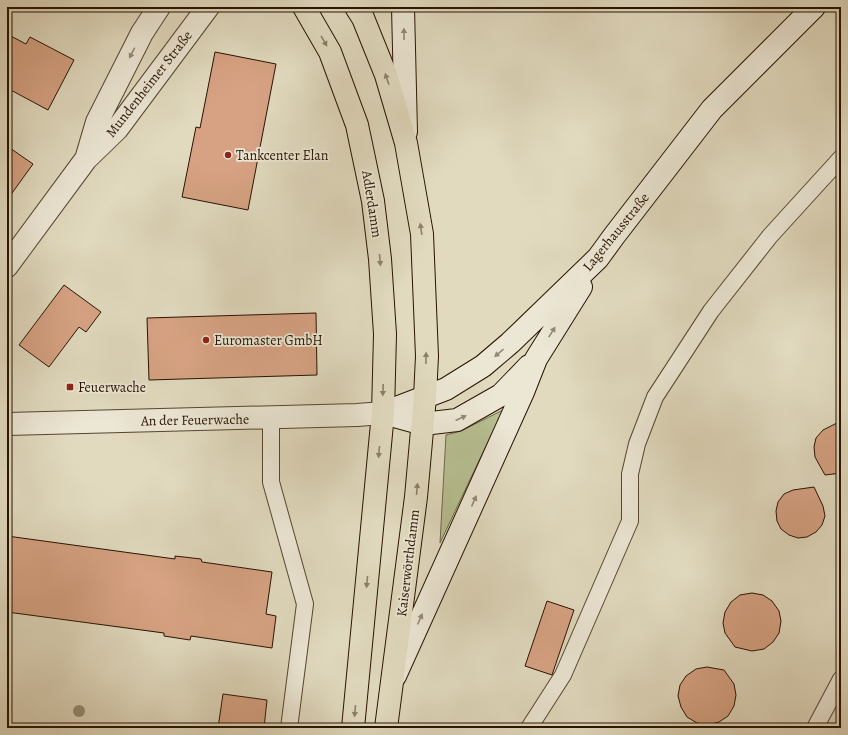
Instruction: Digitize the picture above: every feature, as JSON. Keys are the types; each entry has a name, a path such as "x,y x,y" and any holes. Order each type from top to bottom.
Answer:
{"main road":[{"name":"Adlerdamm","path":"304,7 330,52 357,125 374,200 385,334 383,413"},
{"name":"Kaiserwörthdamm","path":"356,7 386,75 406,143 422,234 427,356 425,397 416,497 386,728"},
{"path":"353,728 383,413"}],"street":[{"path":"139,7 142,33"},
{"name":"Mundenheimer Straße","path":"86,159 98,122 142,33 159,7"},
{"name":"Mundenheimer Straße","path":"7,266 86,159 117,129 208,7"},
{"path":"403,7 406,143"},
{"name":"Lagerhausstraße","path":"383,413 446,389 483,366 510,343 598,258 712,109 814,7"},
{"path":"393,680 523,392 536,359 598,258"},
{"path":"383,413 423,424 457,420 501,395 536,359"},
{"name":"An der Feuerwache","path":"7,424 357,416 383,413"}],"lane":[{"path":"529,728 562,675 630,521 630,474 637,444 655,396 711,311 770,236 841,158"},
{"path":"271,418 271,482 305,604 289,728"},
{"path":"815,728 841,679"}],"green space":[{"path":"503,410 440,543 446,435 461,431"}],"building":[{"path":"7,34 26,44 30,37 74,60 48,110 7,88"},
{"path":"215,52 276,64 248,210 182,197 196,127 200,128"},
{"path":"7,146 33,164 7,200"},
{"path":"64,285 101,312 86,332 79,327 49,367 19,345"},
{"path":"316,313 317,375 149,380 147,318"},
{"path":"841,421 841,473 825,475 815,457 814,447 816,438 823,430"},
{"path":"814,487 823,506 825,516 822,525 816,532 807,537 798,538 789,535 781,529 777,521 776,511 778,502 784,494 793,490"},
{"path":"7,536 175,559 175,556 201,559 202,562 272,572 266,614 276,616 272,648 191,636 190,640 164,636 164,633 7,612"},
{"path":"752,593 763,595 772,601 779,611 781,621 779,633 773,642 764,649 752,651 735,647 725,633 723,623 725,612 731,602 740,595"},
{"path":"547,601 574,610 552,675 525,666"},
{"path":"707,667 724,670 734,684 736,695 734,706 728,716 719,722 708,725 697,723 687,717 681,707 678,696 680,685 686,676 696,669"},
{"path":"223,694 267,700 264,728 218,728"}],"place":[{"name":"Tankcenter Elan","path":"228,155"},
{"name":"Euromaster GmbH","path":"206,340"},
{"name":"Feuerwache","path":"70,387"}]}
